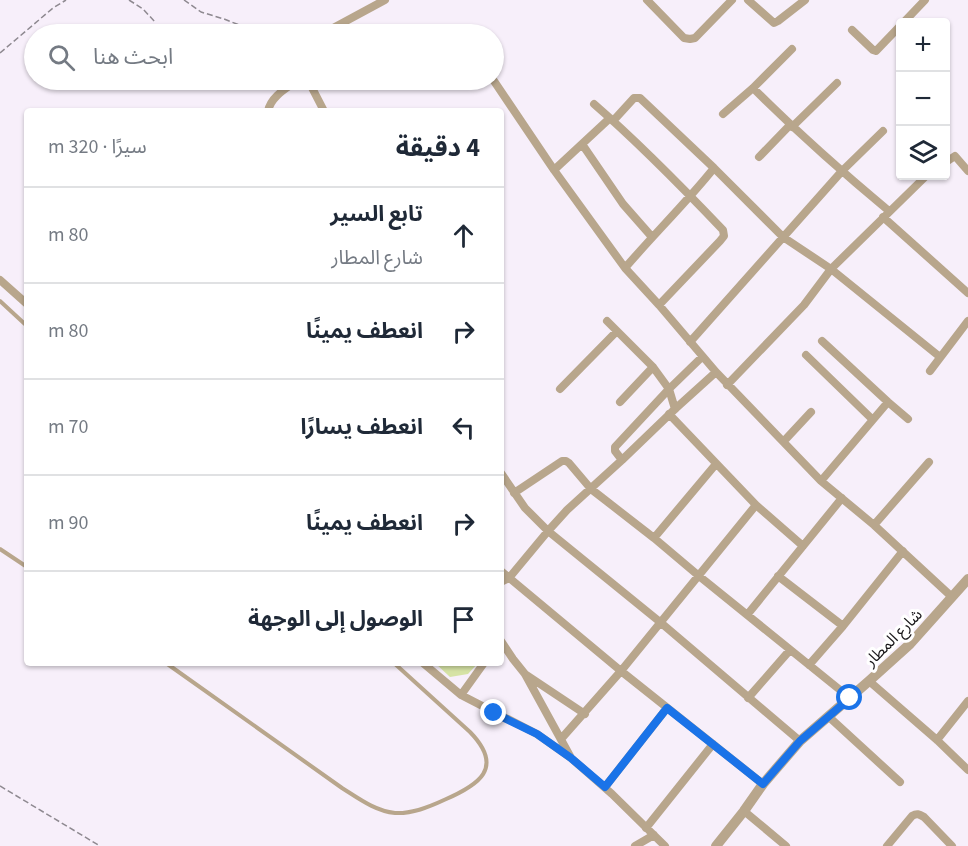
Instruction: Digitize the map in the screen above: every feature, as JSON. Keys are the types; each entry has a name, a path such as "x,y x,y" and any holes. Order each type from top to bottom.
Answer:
{"street":[{"path":"341,24 385,0"},
{"path":"647,0 684,38 690,39 695,38 732,0"},
{"path":"748,0 774,23 805,0"},
{"path":"908,18 925,0"},
{"path":"852,30 876,51 896,30"},
{"path":"723,114 792,49"},
{"path":"759,158 837,83"},
{"path":"753,88 968,293"},
{"path":"269,108 275,97 284,90"},
{"path":"313,90 322,108"},
{"path":"500,90 554,170 625,268 702,357 821,481 874,525 952,597"},
{"path":"554,170 634,98 640,98 783,237 831,269 940,357"},
{"path":"594,104 691,196 723,230 724,236 659,305"},
{"path":"690,342 842,171 883,131"},
{"path":"582,144 623,204 652,237"},
{"path":"950,159 955,156 968,171"},
{"path":"625,268 714,168"},
{"path":"727,385 804,305 831,269 922,180"},
{"path":"0,280 24,301"},
{"path":"607,321 653,367 669,389 672,411 716,464 756,505 803,546"},
{"path":"930,371 968,321"},
{"path":"560,389 616,331"},
{"path":"822,341 908,419"},
{"path":"806,355 872,419"},
{"path":"622,460 615,451 615,447 702,357"},
{"path":"620,402 653,367"},
{"path":"716,372 567,510 505,580 763,784"},
{"path":"821,481 888,402"},
{"path":"783,441 811,412"},
{"path":"514,493 562,461 569,463 591,489 850,698"},
{"path":"874,525 929,462"},
{"path":"654,538 716,464"},
{"path":"504,478 525,508 548,531 800,741"},
{"path":"747,615 842,498"},
{"path":"561,739 621,671 756,505"},
{"path":"809,665 903,551"},
{"path":"778,576 843,626"},
{"name":"شارع المطار","path":"716,846 763,784 800,741 910,644 968,579"},
{"path":"504,646 525,674 571,758"},
{"path":"748,698 790,650"},
{"path":"427,666 461,695 537,734 571,758 605,787 665,846"},
{"path":"461,695 482,666"},
{"path":"525,674 585,714"},
{"path":"869,681 938,740 968,770"},
{"path":"938,740 968,701"},
{"path":"605,787 667,708"},
{"path":"829,717 900,782"},
{"path":"646,828 713,744"},
{"path":"744,811 786,846"},
{"path":"887,846 915,814 924,817 952,846"},
{"path":"635,846 654,835"}],"lane":[{"path":"0,301 24,323"},
{"path":"0,549 24,565"},
{"path":"170,666 342,788 369,804 396,813 423,809 470,788 480,780 486,768 486,755 481,743 397,666"}],"path":[{"path":"34,24 66,0"},
{"path":"129,0 143,9 156,22"},
{"path":"184,0 201,12 234,24"},
{"path":"0,53 24,33"},
{"path":"0,786 100,846"}],"green space":[{"path":"438,666 475,666 468,674 450,677"}],"route":[{"path":"494,713 537,734 571,758 605,787 667,708 763,784 800,741 850,698"}]}
